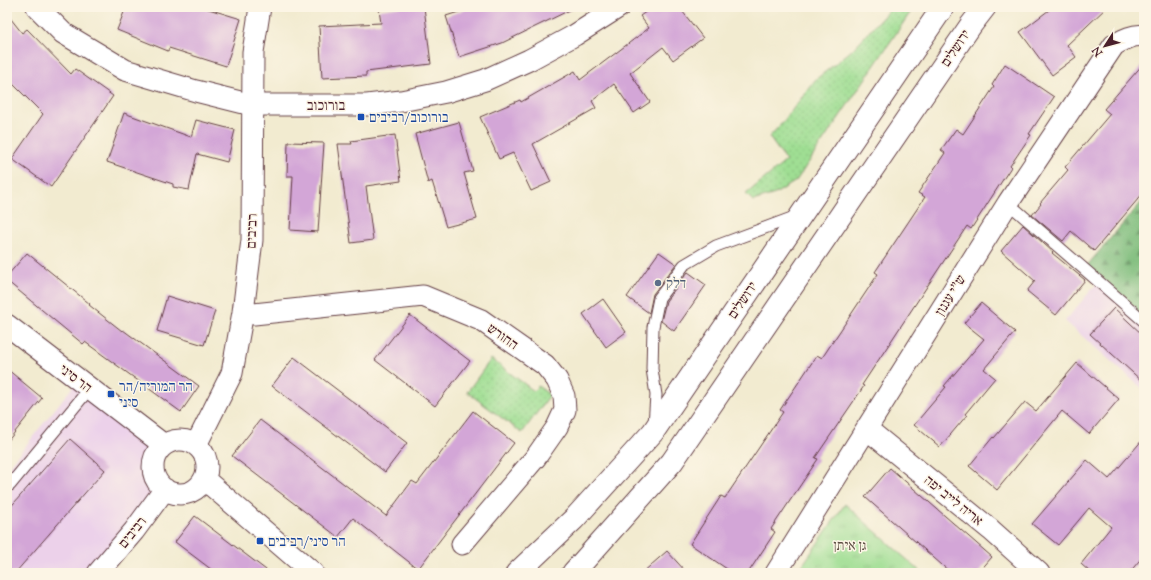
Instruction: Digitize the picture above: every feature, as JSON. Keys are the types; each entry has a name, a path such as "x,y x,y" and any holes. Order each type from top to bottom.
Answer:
{"main road":[{"name":"ירושלים","path":"517,573 574,519 653,432 943,7"},
{"name":"ירושלים","path":"573,573 672,462 971,25 985,7"}],"street":[{"name":"בורוכוב","path":"37,7 62,33 125,70 196,91 252,105 367,105 401,101 446,92 485,80 529,60 575,35 619,7"},
{"name":"רביבים","path":"196,445 232,373 243,312 252,240 253,52 260,7"},
{"name":"ש\"י עגנון","path":"776,573 1008,203 1114,45 1128,37 1143,36"},
{"name":"החורש","path":"243,312 254,314 423,296 481,320 545,365 558,380 564,396 564,410 560,421 536,457 462,544"},
{"name":"הר סיני","path":"7,325 164,445"},
{"name":"אריה לייב יפה","path":"867,430 991,530 1039,573"},
{"path":"180,440 196,445 205,457 207,464 207,472 204,479 192,492 183,494 165,490 159,484 153,468 154,459 158,451 164,445 172,441 180,440"},
{"path":"204,479 313,573"},
{"name":"רביבים","path":"98,573 134,531 165,490"}],"lane":[{"path":"1008,203 1144,321"},
{"path":"653,432 656,395 652,370 652,327 659,298 684,265 716,246 800,215"},
{"path":"10,485 90,388"}],"shaded area":[{"path":"1099,281 1144,320 1144,390 1065,321"},
{"path":"75,384 157,447 150,457 148,466 151,477 157,488 91,573 7,573 7,469"}],"green space":[{"path":"892,7 914,7 796,181 775,194 753,201 746,194 786,161 769,137 783,122 815,80 852,50"},
{"path":"1144,199 1144,321 1084,269"},
{"path":"491,359 534,391 538,386 550,395 522,433 467,392"},
{"name":"גן איתן","path":"845,504 922,573 797,573"}],"building":[{"path":"126,7 202,7 241,19 226,66 169,48 168,51 117,30"},
{"path":"401,7 424,7 431,64 366,72 366,76 322,78 319,26 381,23 379,10"},
{"path":"474,7 576,7 502,43 459,57 446,16"},
{"path":"653,7 679,7 703,38 673,60 663,47 630,73 650,102 634,113 614,84 592,101 596,108 533,144 551,182 531,191 513,153 499,159 480,117 520,100 521,102 575,71 580,80 649,28 640,16"},
{"path":"1053,7 1107,7 1067,45 1076,57 1052,75 1020,32"},
{"path":"7,14 22,33 27,29 71,74 75,69 113,96 51,187 12,159 43,114 7,78"},
{"path":"1144,63 1144,192 1094,251 1071,231 1063,241 1032,215 1041,204 1040,203 1068,170 1065,167 1110,114 1104,109"},
{"path":"1005,64 1054,97 1029,134 1031,135 971,229 967,226 862,385 864,386 815,458 818,459 771,529 775,532 748,573 733,573 690,544 721,496 725,498 783,412 780,410 817,355 822,358 878,274 875,272 925,197 918,193 945,153 941,150 956,129 963,134 994,87 992,85"},
{"path":"124,113 191,137 196,120 235,130 227,162 197,154 189,190 173,187 173,184 107,162"},
{"path":"459,122 473,171 464,173 477,219 446,227 432,181 428,183 415,134"},
{"path":"395,135 401,181 366,186 373,240 351,243 338,144 352,144 351,141"},
{"path":"288,142 324,143 318,232 290,230 293,176 287,176"},
{"path":"1023,225 1053,252 1052,253 1085,280 1056,315 1027,291 1035,281 1001,251"},
{"path":"659,252 676,264 653,294 649,313 627,297"},
{"path":"27,253 122,331 123,330 199,386 181,412 85,342 83,344 7,281 7,276"},
{"path":"688,272 706,285 674,331 661,321 666,301"},
{"path":"167,296 215,311 204,345 157,331"},
{"path":"603,299 626,332 606,347 583,314"},
{"path":"981,303 1015,332 984,369 995,378 940,447 914,425 946,387 944,386 984,339 964,323"},
{"path":"1114,308 1144,336 1144,383 1090,334"},
{"path":"410,315 470,361 435,406 375,360"},
{"path":"294,357 407,443 385,472 272,386"},
{"path":"1077,363 1119,399 1089,434 1062,411 997,490 969,466 1025,402 1036,411"},
{"path":"7,369 42,398 7,442"},
{"path":"473,411 514,443 418,569 353,518 338,537 232,456 260,420 386,516 412,481 417,484"},
{"path":"1144,438 1144,555 1129,573 1091,573 1081,564 1111,527 1089,508 1058,545 1032,524 1087,460 1109,479"},
{"path":"70,439 105,470 15,573 7,573 7,511"},
{"path":"890,468 992,557 978,573 951,573 865,497"},
{"path":"195,516 270,573 216,573 175,542"},
{"path":"667,551 687,573 642,573"}],"place":[{"name":"בורוכוב/רביבים","path":"361,117"},
{"name":"דלק","path":"658,283"},
{"name":"הר המוריה/הר סיני","path":"111,394"},
{"name":"הר סיני/רביבים","path":"260,541"}]}
